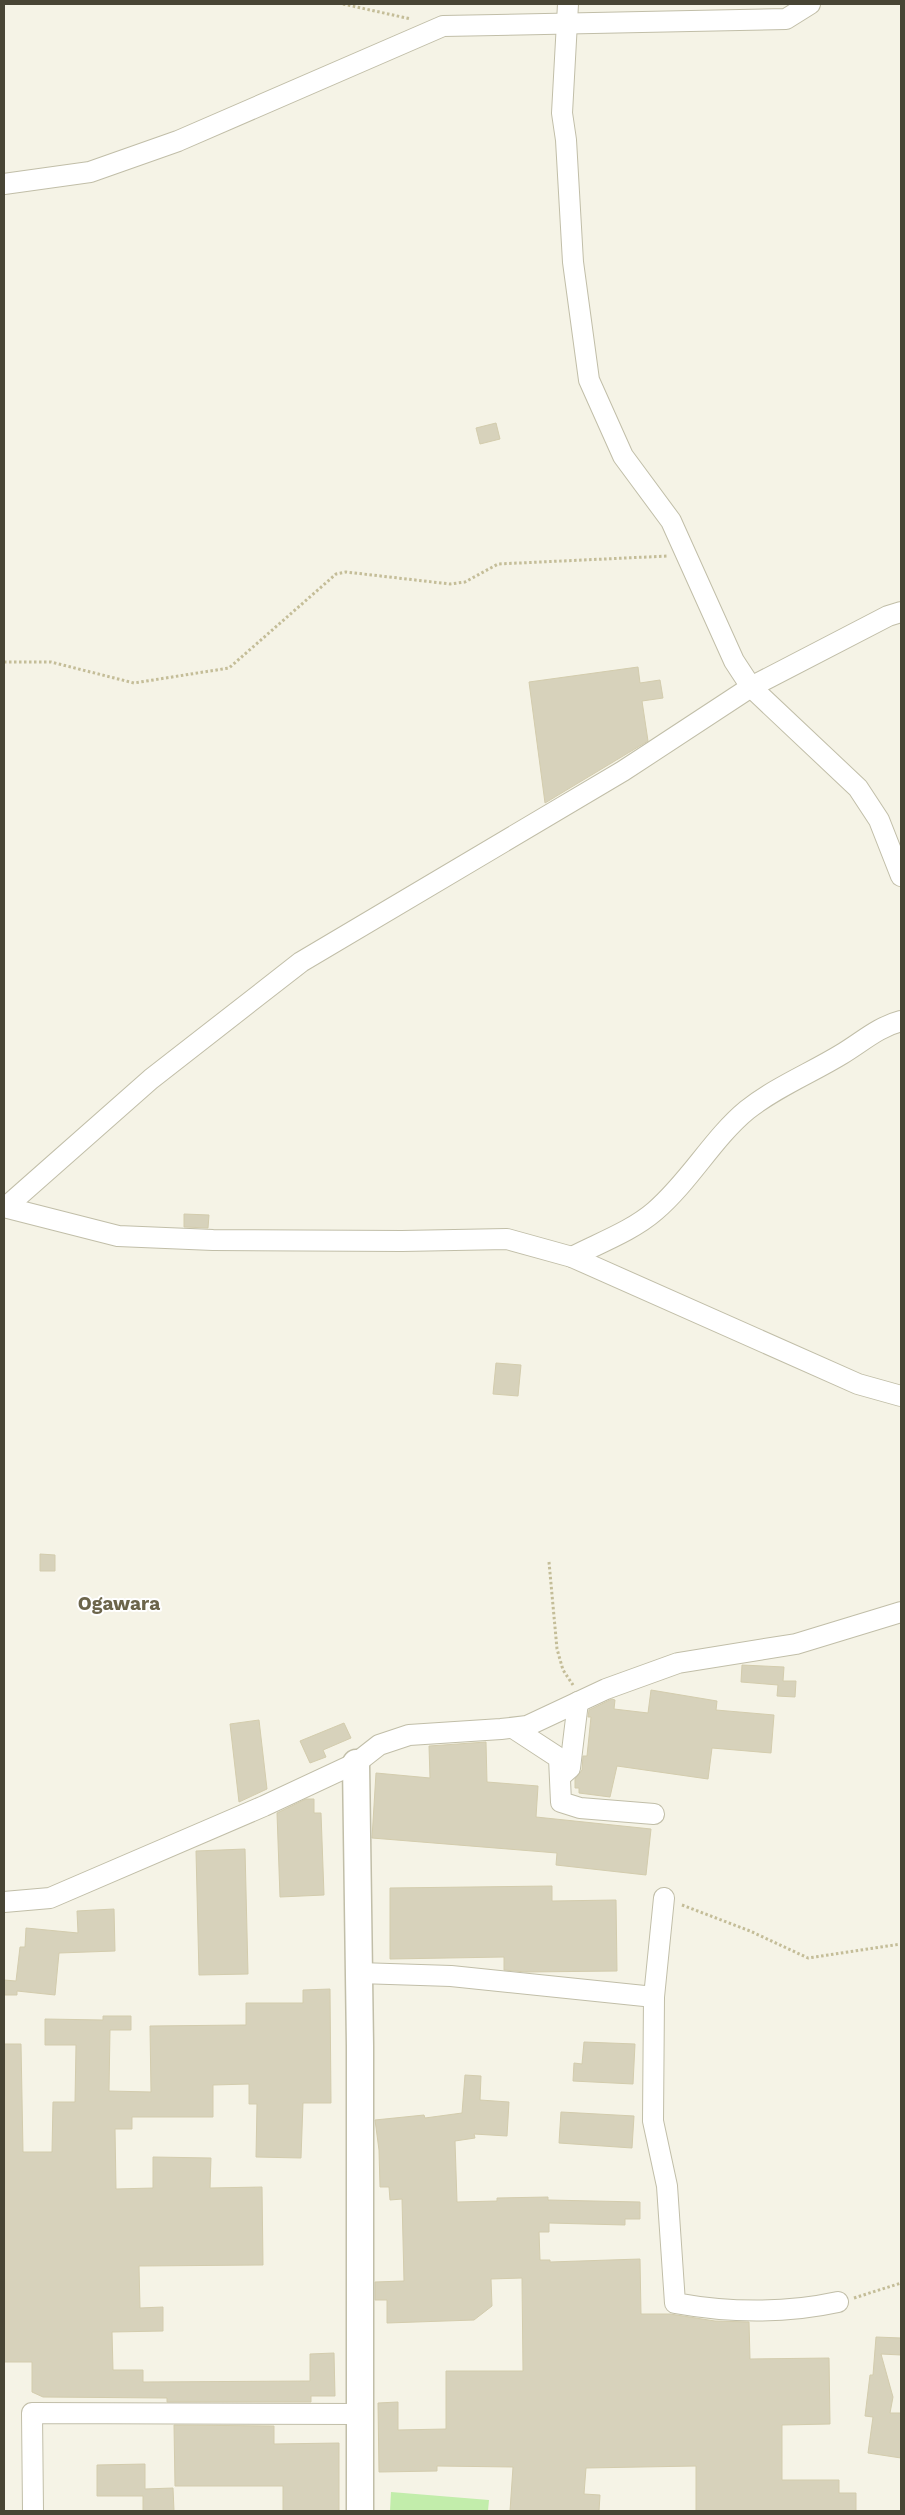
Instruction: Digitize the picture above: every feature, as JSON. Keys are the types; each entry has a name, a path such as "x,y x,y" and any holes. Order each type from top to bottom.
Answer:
{"street":[{"path":"568,4 562,113 566,140 573,262 589,380 622,456 671,521 734,661 751,688 858,788 879,820 901,876"},
{"path":"4,184 90,172 178,141 443,26 568,25 786,19 810,4"},
{"path":"5,1207 150,1079 301,962 623,771 751,688 888,616 901,612"},
{"path":"572,1256 654,1212 678,1190 747,1111 771,1093 843,1053 888,1024 901,1021"},
{"path":"5,1207 118,1236 213,1240 402,1241 507,1239 572,1256 858,1384 901,1396"},
{"path":"4,1902 50,1898 255,1810 356,1763 379,1745 409,1735 527,1726 580,1701 678,1663 796,1644 901,1612"},
{"path":"562,1775 570,1768 580,1701"},
{"path":"513,1728 559,1758 562,1775 559,1793 561,1802 580,1808 654,1814"},
{"path":"356,1763 359,1973 360,2511"},
{"path":"664,1898 654,1997 653,2121 667,2186 675,2303 714,2310 760,2312 802,2310 838,2302"},
{"path":"359,1973 451,1976 654,1997"},
{"path":"33,2511 32,2413 360,2414"}],"path":[{"path":"343,4 443,26"},
{"path":"4,662 51,662 134,683 229,668 336,574 346,572 450,584 465,582 498,564 687,556"},
{"path":"549,1562 549,1578 561,1663 580,1701"},
{"path":"664,1898 750,1931 808,1958 901,1944"},
{"path":"838,2302 901,2283"}],"green space":[{"path":"391,2492 489,2500 488,2511 390,2511"}],"building":[{"path":"496,423 500,439 480,444 476,428"},
{"path":"638,667 640,683 660,680 663,698 642,701 648,741 545,803 529,682"},
{"path":"184,1214 209,1215 208,1228 184,1227"},
{"path":"496,1363 521,1365 518,1396 493,1394"},
{"path":"40,1554 55,1555 55,1571 40,1571"},
{"path":"742,1665 784,1667 783,1681 796,1681 795,1697 777,1696 778,1685 741,1682"},
{"path":"651,1690 717,1701 716,1710 774,1715 771,1753 712,1748 708,1779 617,1766 610,1797 579,1793 579,1788 575,1788 575,1779 582,1770 583,1756 587,1756 591,1717 588,1717 589,1710 612,1699 615,1700 614,1709 648,1713"},
{"path":"259,1720 267,1789 239,1802 230,1724"},
{"path":"344,1723 351,1738 323,1750 326,1757 310,1763 300,1741"},
{"path":"486,1742 487,1782 538,1786 536,1817 651,1829 646,1875 556,1865 557,1853 372,1838 376,1773 430,1778 429,1746"},
{"path":"306,1799 314,1799 314,1813 321,1813 324,1895 280,1897 277,1813"},
{"path":"245,1849 248,1974 199,1975 196,1851"},
{"path":"552,1886 552,1901 616,1900 617,1971 526,1972 504,1970 504,1957 390,1959 390,1888"},
{"path":"114,1909 115,1951 59,1953 55,1995 17,1991 17,1995 4,1995 4,1980 16,1981 20,1947 25,1947 26,1928 78,1933 77,1911"},
{"path":"330,1989 331,2103 303,2103 301,2158 256,2157 257,2104 249,2104 249,2084 213,2085 213,2117 132,2117 132,2129 115,2129 116,2189 153,2188 153,2157 211,2158 210,2188 262,2187 263,2265 139,2266 140,2308 163,2307 163,2331 112,2332 113,2370 143,2370 143,2382 310,2381 310,2354 334,2353 335,2396 311,2396 311,2402 167,2402 167,2398 43,2397 32,2392 32,2362 4,2362 4,2044 21,2044 23,2152 52,2152 53,2102 75,2102 76,2045 45,2045 45,2019 103,2020 103,2016 131,2016 131,2030 110,2030 109,2091 151,2092 150,2026 246,2025 246,2003 303,2003 303,1990"},
{"path":"584,2042 635,2044 633,2084 573,2081 574,2063 582,2064"},
{"path":"465,2075 481,2076 480,2100 509,2102 507,2136 474,2134 475,2138 455,2141 457,2202 497,2201 497,2198 548,2197 548,2200 640,2202 640,2219 625,2219 625,2225 549,2223 549,2232 539,2232 540,2260 550,2260 550,2262 640,2259 641,2314 670,2314 715,2321 749,2322 750,2359 829,2358 830,2424 782,2425 782,2480 839,2480 839,2493 856,2493 856,2511 696,2511 696,2466 586,2468 584,2494 600,2495 599,2511 510,2511 513,2467 437,2466 437,2471 379,2472 378,2403 398,2402 398,2430 446,2429 446,2371 523,2371 522,2278 491,2279 492,2306 474,2320 387,2323 387,2300 375,2300 375,2282 404,2281 402,2199 390,2200 389,2187 380,2187 379,2150 375,2120 424,2115 425,2118 462,2113"},
{"path":"561,2112 634,2116 632,2148 559,2143"},
{"path":"876,2337 901,2338 901,2355 881,2354 893,2397 890,2413 901,2413 901,2458 868,2453 873,2417 865,2416 870,2375 873,2375"},
{"path":"174,2425 274,2426 274,2444 339,2443 339,2511 283,2511 283,2486 175,2486"},
{"path":"145,2464 145,2489 173,2488 174,2511 143,2511 143,2496 97,2496 97,2465"}],"district":[{"name":"Ogawara","path":"119,1603"}]}
